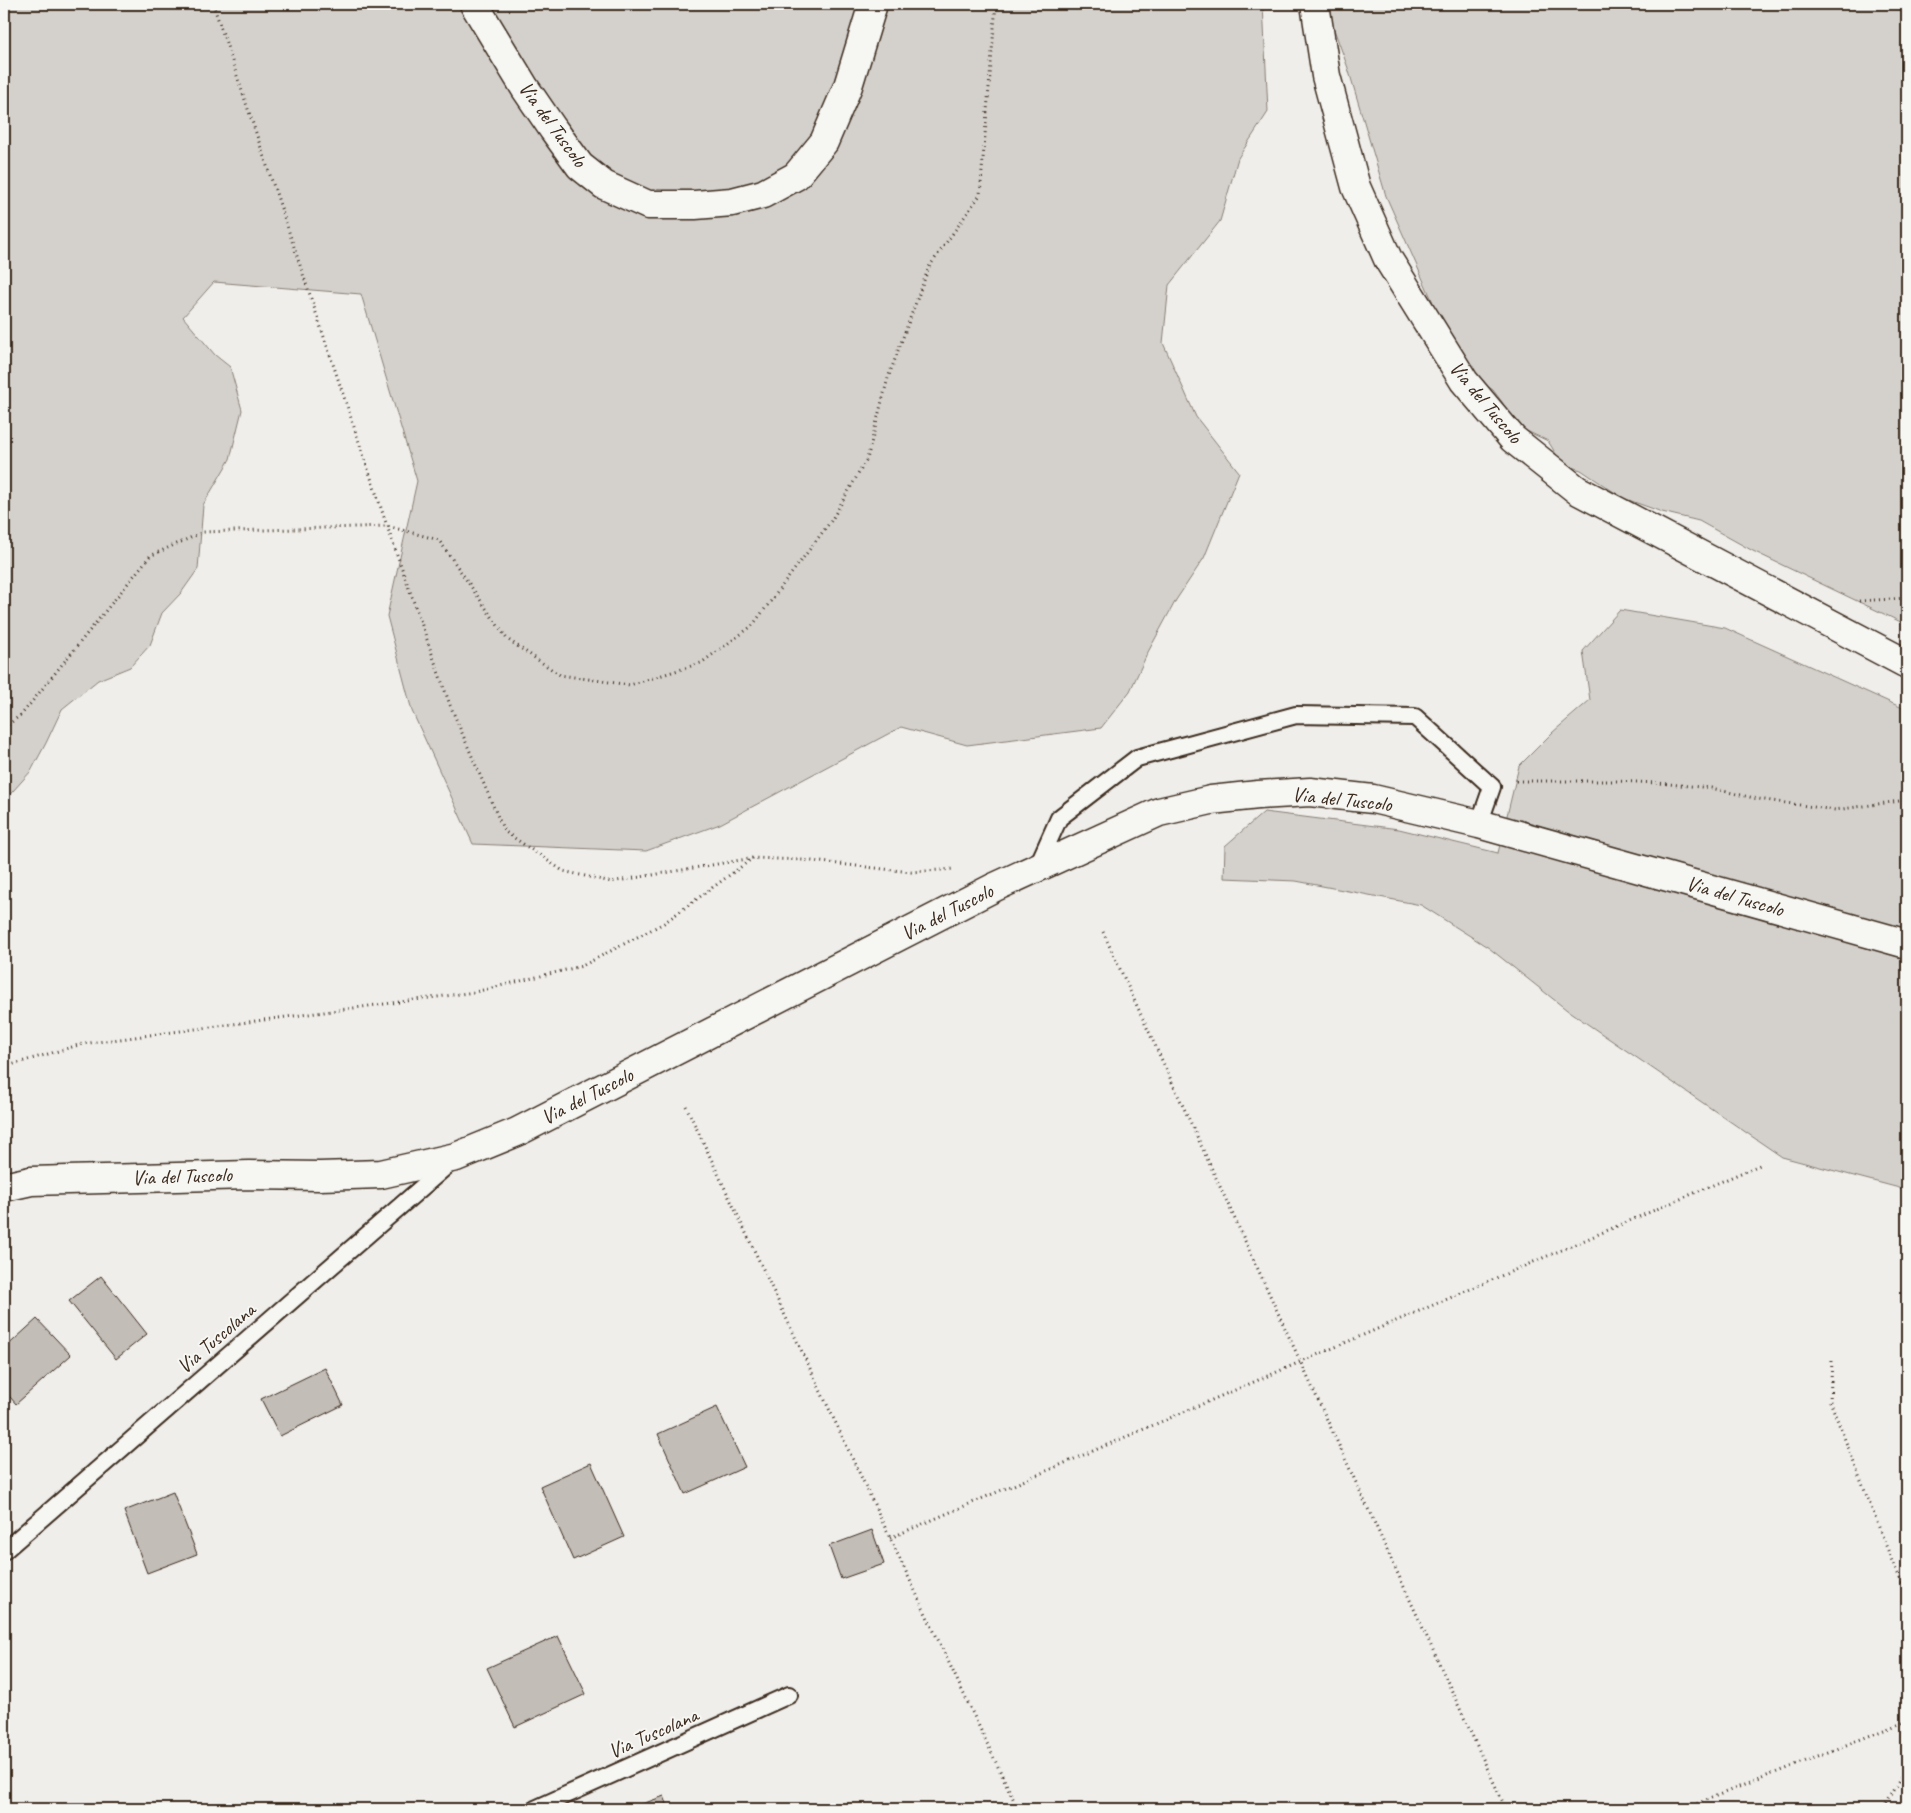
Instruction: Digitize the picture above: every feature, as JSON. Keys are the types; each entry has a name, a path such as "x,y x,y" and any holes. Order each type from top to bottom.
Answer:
{"street":[{"name":"Via del Tuscolo","path":"474,4 531,96 580,166 604,185 648,205 695,206 732,202 763,194 796,176 824,142 848,86 872,4"},
{"name":"Via del Tuscolo","path":"1315,4 1326,76 1356,186 1388,259 1464,380 1513,439 1577,490 1907,664"},
{"name":"Via del Tuscolo","path":"4,1186 41,1180 249,1174 320,1176 381,1174 456,1157 517,1132 1037,867 1159,812 1211,800 1258,794 1310,792 1373,799 1479,824 1907,944"}],"lane":[{"path":"1037,867 1059,818 1137,758 1296,715 1415,717 1492,787 1479,824"},
{"name":"Via Tuscolana","path":"4,1551 456,1157"},
{"name":"Via Tuscolana","path":"535,1809 789,1695"}],"path":[{"path":"213,4 387,526 450,705 504,831 563,871 610,882 753,858 803,860 911,872 960,869 995,887"},
{"path":"4,728 22,714 150,556 203,532 387,526 439,540 507,638 560,675 630,685 701,663 752,626 832,521 867,459 888,378 929,267 980,195 996,4"},
{"path":"1492,787 1506,781 1615,780 1658,782 1711,788 1758,799 1835,810 1907,800"},
{"path":"4,1067 82,1044 475,992 582,966 664,923 753,858"},
{"path":"1103,932 1506,1809"},
{"path":"686,1106 1018,1809"},
{"path":"890,1538 1762,1164"},
{"path":"1832,1361 1830,1401 1892,1561 1907,1594"},
{"path":"1683,1809 1907,1721"},
{"path":"1883,1809 1907,1767"}],"shaded area":[{"path":"4,4 1263,4 1268,112 1238,158 1220,221 1169,285 1163,343 1196,417 1239,472 1204,558 1176,600 1148,652 1130,691 1101,728 967,745 901,727 720,824 646,851 473,844 412,711 387,616 417,481 361,294 214,282 183,317 215,355 230,367 242,410 230,459 203,505 198,569 181,593 162,613 150,645 130,667 98,680 62,709 31,771 4,801"},
{"path":"1327,4 1907,4 1907,625 1753,551 1699,521 1662,512 1623,498 1581,470 1568,466 1559,459 1548,441 1516,426 1493,390 1478,380 1445,335 1432,300 1386,196"},
{"path":"1620,610 1725,628 1907,710 1907,1190 1782,1157 1567,1010 1489,948 1421,905 1296,881 1224,878 1225,846 1264,812 1399,829 1498,853 1519,766 1553,732 1590,700 1583,651"}],"building":[{"path":"101,1276 147,1334 116,1359 69,1301"},
{"path":"37,1319 71,1355 16,1404 4,1390 4,1349"},
{"path":"325,1368 343,1405 280,1436 261,1399"},
{"path":"717,1407 745,1467 685,1494 658,1434"},
{"path":"591,1463 624,1537 573,1560 540,1486"},
{"path":"173,1492 197,1554 147,1573 124,1511"},
{"path":"872,1530 884,1564 841,1579 829,1546"},
{"path":"558,1636 586,1694 515,1727 487,1668"},
{"path":"664,1796 669,1809 629,1809"}]}
